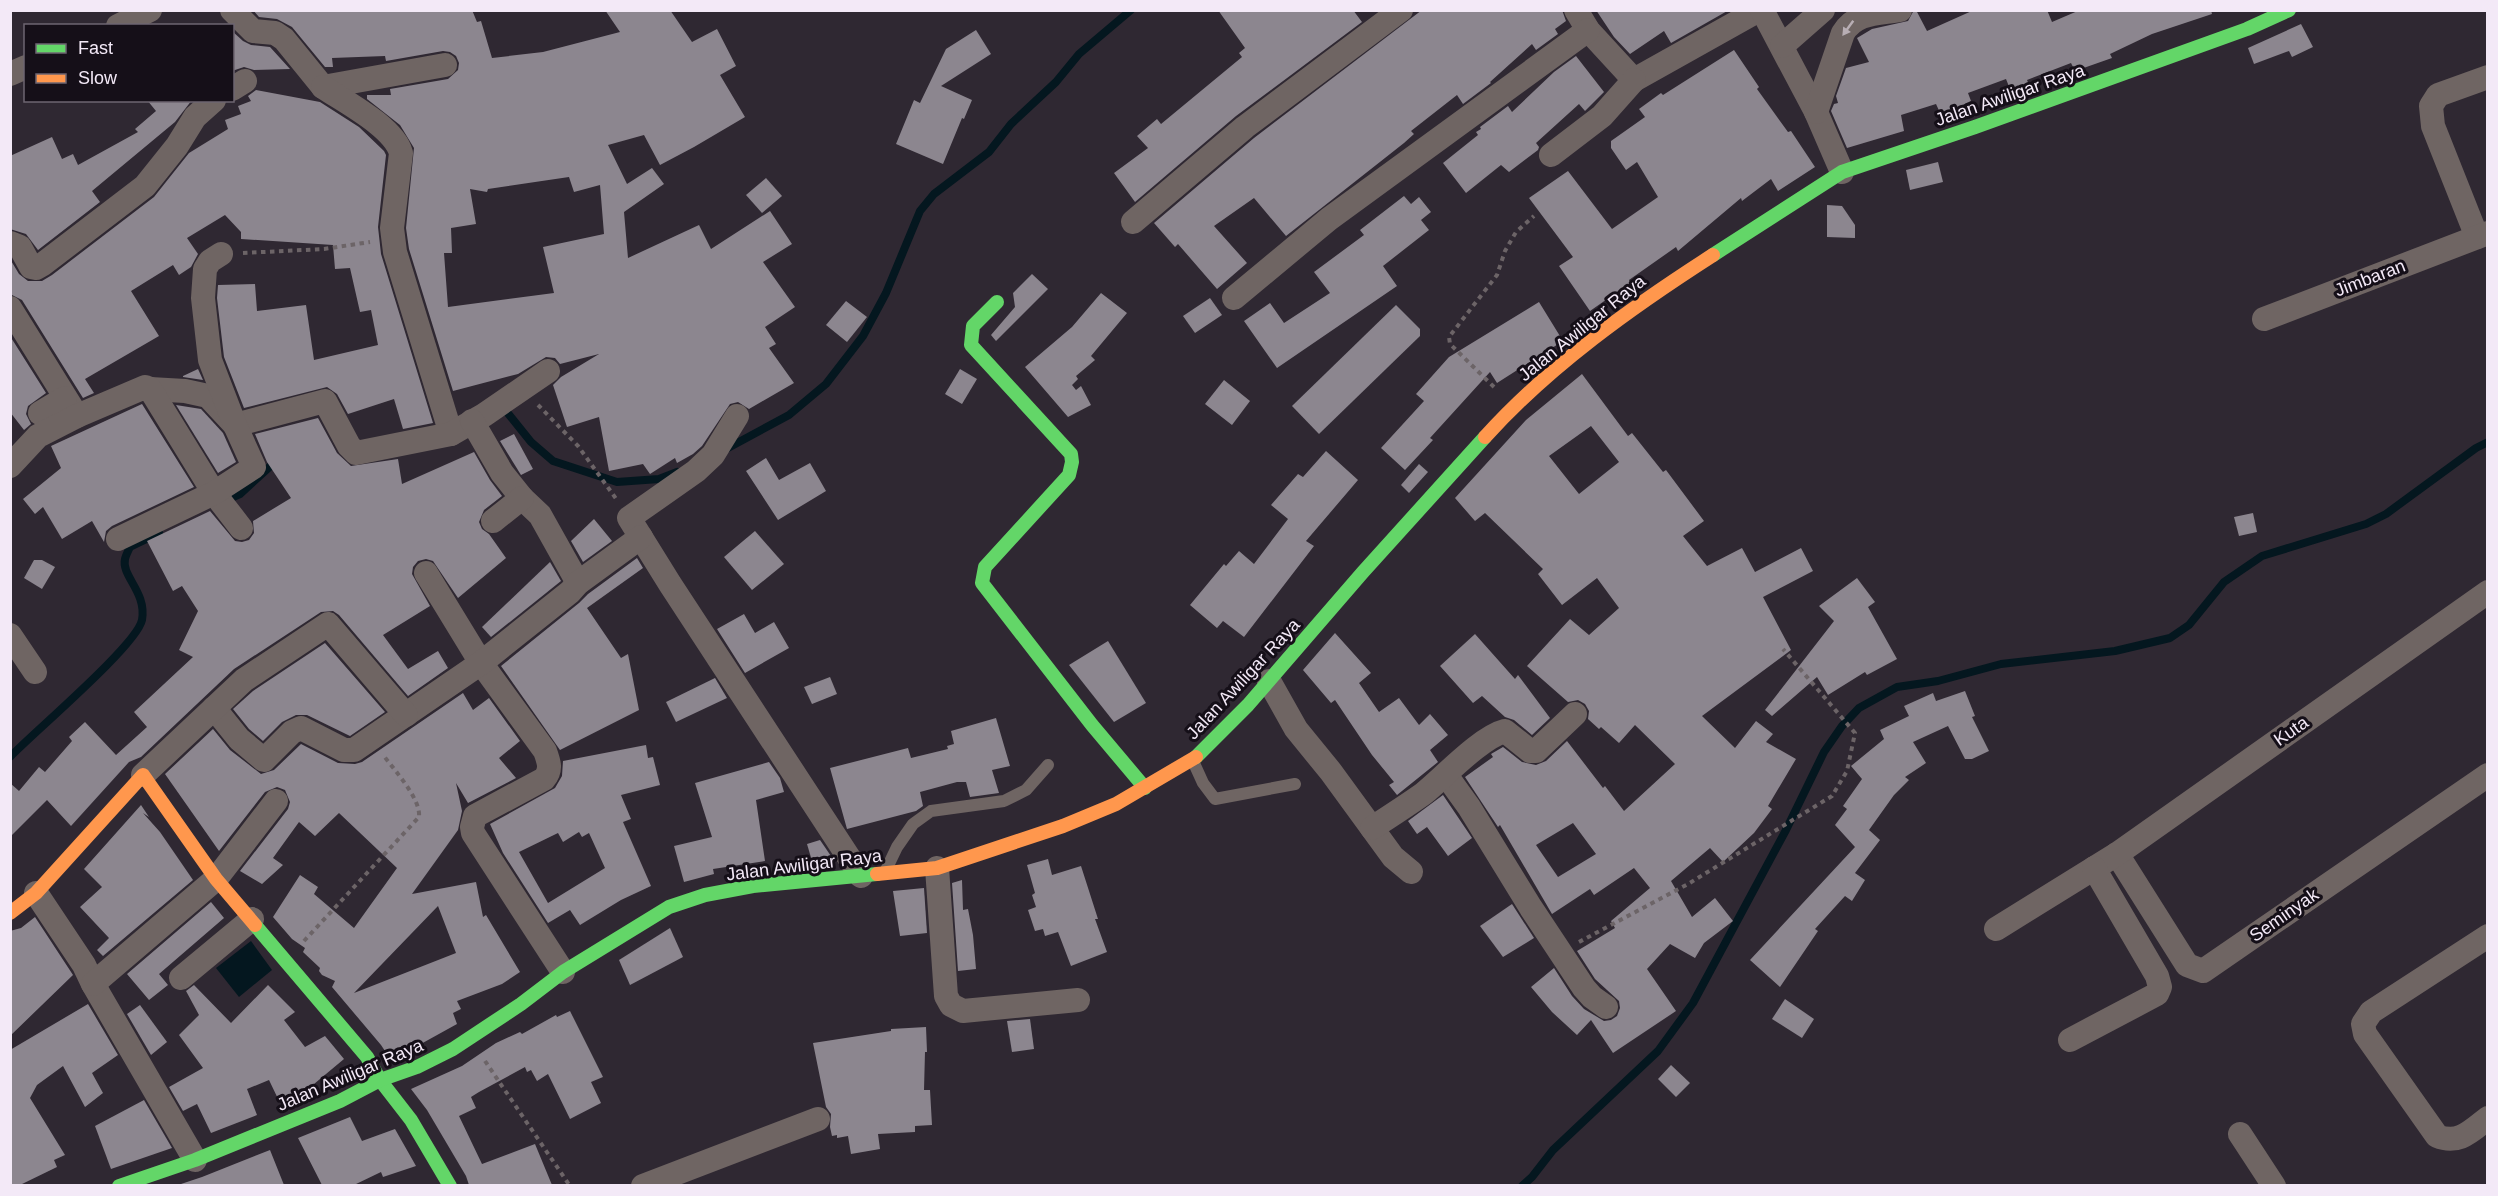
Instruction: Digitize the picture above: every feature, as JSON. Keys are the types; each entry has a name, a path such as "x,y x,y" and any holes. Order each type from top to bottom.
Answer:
{"street":[{"path":"122,24 150,10"},
{"path":"232,10 253,31 275,33 284,39 323,87 370,119 398,142 401,153 392,239 451,434"},
{"path":"1133,222 1245,127 1401,10"},
{"path":"1551,155 1602,116 1634,80 1760,10 1782,46 1816,112 1842,172"},
{"path":"1782,46 1823,10"},
{"path":"1816,112 1843,33 1850,23 1861,16 1900,10"},
{"name":"Jalan Awiligar Raya","path":"119,1185 195,1160 340,1101 380,1080 417,1067 470,1038 563,972 669,907 705,895 753,886 937,868 1063,826 1116,804 1192,760 1269,681 1363,572 1513,406 1592,340 1663,287 1842,172 1975,127 2247,29 2289,10"},
{"path":"1234,298 1329,219 1582,20 1634,80"},
{"path":"323,87 445,65"},
{"path":"10,74 24,68"},
{"name":"Jimbaran","path":"2264,319 2482,235 2433,126 2431,106 2438,94 2487,76"},
{"path":"10,243 20,247 31,267 43,264 145,186 177,146 195,117 212,102"},
{"path":"118,539 214,493 254,467 210,360 202,298 205,269 210,261 222,254"},
{"path":"997,303 973,326 971,345 1071,454 1072,462 1069,475 984,567 982,584 1092,725 1145,788"},
{"path":"14,322 71,407"},
{"path":"235,425 325,401 349,446 356,453 451,434 484,415 548,371"},
{"path":"40,413 145,387 208,396 235,425"},
{"path":"150,389 214,493 241,528"},
{"path":"10,466 38,436 71,407"},
{"path":"214,708 239,739 264,760 292,732 301,728 344,750 354,750 481,663 578,583 713,454 737,416"},
{"path":"472,421 502,473 522,498 540,515 578,583"},
{"path":"493,521 522,498"},
{"path":"635,527 873,875"},
{"path":"426,573 481,663 545,751 550,762 549,773 544,779 475,816 471,826 473,833 563,972"},
{"name":"Kuta","path":"1996,928 2117,854 2487,592"},
{"path":"10,913 36,893 143,775 244,680 328,624 406,715"},
{"path":"10,635 35,672"},
{"path":"1269,681 1296,729 1393,856 1411,872"},
{"path":"1371,828 1405,806 1446,775 1481,744 1498,733 1505,731 1530,751 1536,751 1575,714"},
{"path":"143,775 216,879 287,959 368,1057 380,1080 411,1120 450,1185"},
{"path":"1446,775 1469,807 1584,988 1606,1007"},
{"name":"Seminyak","path":"2117,854 2187,965 2203,971 2487,775"},
{"path":"93,984 216,879 276,801"},
{"path":"937,868 946,996 951,1005 963,1011 1078,1000"},
{"path":"2070,1040 2157,994 2160,987 2157,976 2094,868"},
{"path":"36,893 84,965 195,1160"},
{"path":"181,978 252,919"},
{"path":"2487,936 2371,1012 2363,1024 2365,1034 2438,1136 2448,1140 2459,1139 2487,1119"},
{"path":"643,1185 818,1119"},
{"path":"2240,1134 2274,1185"}],"lane":[{"path":"1192,760 1203,783 1215,799 1295,784"},
{"path":"873,875 913,824 931,810 1004,801 1026,790 1048,765"}],"path":[{"path":"1513,406 1450,344 1449,337 1497,274 1505,251 1516,232 1534,216"},
{"path":"222,254 324,249 392,239"},
{"path":"521,388 578,446 635,527"},
{"path":"1560,952 1688,884 1832,796 1847,771 1855,733 1783,649"},
{"path":"287,959 419,817 420,810 416,800 371,738"},
{"path":"470,1038 570,1185"}],"water":[{"path":"251,941 272,970 239,997 216,968"}],"building":[{"path":"253,10 472,10 477,22 481,21 492,58 543,52 620,32 605,10 670,10 692,42 717,29 736,66 720,75 745,117 660,165 644,135 608,145 627,184 652,168 664,184 624,212 628,258 699,225 711,249 770,211 792,244 763,262 795,307 765,327 776,344 769,348 794,383 749,409 738,402 730,404 702,446 693,454 677,463 675,458 650,474 643,464 609,471 599,417 567,427 553,385 561,377 599,354 560,364 555,358 546,357 518,374 453,391 409,249 406,228 414,148 400,125 367,99 367,95 391,95 390,89 448,79 458,70 459,63 456,56 443,51 386,61 385,56 332,58 333,67 325,67 292,27 277,19 259,17","holes":["569,177 574,192 600,185 604,234 543,247 554,293 448,307 444,253 452,253 451,228 476,224 470,189 487,192 488,189"]},
{"path":"1218,10 1353,10 1362,22 1236,116 1135,202 1114,173 1148,148 1137,136 1157,119 1161,124 1242,57 1239,53 1245,48"},
{"path":"1422,10 1562,10 1566,21 1555,29 1558,34 1536,50 1532,44 1491,83 1463,104 1457,95 1411,131 1414,134 1404,143 1286,236 1254,198 1214,226 1247,263 1217,289 1178,244 1175,247 1154,223 1254,138"},
{"path":"1596,10 1729,10 1671,43 1664,31 1630,54 1614,37"},
{"path":"1914,10 1927,31 1974,10 2047,10 2052,22 2080,10 2211,10 2212,14 2152,34 2110,54 2112,58 2075,71 2071,63 2027,80 2030,87 2012,94 2006,79 1968,93 1971,101 1941,115 1936,104 1901,115 1904,131 1847,148 1831,111 1834,104 1838,103 1836,96 1846,68 1869,62 1857,38 1872,29 1908,21"},
{"path":"2301,24 2313,47 2292,57 2289,51 2254,64 2248,48"},
{"path":"976,30 991,54 941,86 972,100 943,164 896,144 914,100 920,103 946,49"},
{"path":"234,33 251,45 270,47 290,69 254,70 244,67 234,70"},
{"path":"1734,50 1759,87 1757,89 1788,132 1791,131 1815,167 1778,191 1771,179 1742,201 1741,198 1678,251 1676,247 1590,311 1559,266 1573,257 1529,198 1568,171 1612,229 1658,197 1637,162 1626,170 1611,148 1611,141 1645,117 1639,109 1661,93 1663,95"},
{"path":"1576,56 1604,92 1585,111 1579,104 1536,143 1538,150 1509,172 1501,165 1466,193 1443,163 1478,135 1476,132 1481,129 1480,127 1508,106 1512,112 1554,72"},
{"path":"256,90 320,102 359,127 384,151 386,155 378,227 381,254 433,423 403,429 394,399 348,414 337,394 327,387 244,408 224,357 217,298 218,285 255,284 257,311 306,305 314,360 378,345 371,310 360,312 350,268 335,269 333,245 241,239 241,232 225,215 187,238 198,254 191,267 179,275 173,265 131,291 159,336 85,379 94,393 83,398 22,300 10,294 10,259 19,274 28,281 42,281 52,275 154,197 189,153 228,129 225,120 241,114 238,106 251,101 248,96"},
{"path":"149,102 190,102 175,122 92,191 100,202 38,250 26,234 10,229 10,156 52,137 62,159 73,154 78,165 138,132 135,129 156,111"},
{"path":"1938,162 1943,182 1910,190 1906,170"},
{"path":"766,178 782,196 762,213 746,195"},
{"path":"1404,196 1411,204 1419,197 1431,212 1421,220 1429,230 1383,266 1397,286 1277,368 1244,321 1270,303 1284,323 1330,293 1314,272 1364,235 1360,230"},
{"path":"1827,205 1842,206 1855,225 1855,238 1827,237"},
{"path":"1032,274 1048,289 996,341 991,335 1015,307 1013,293"},
{"path":"1101,293 1127,313 1091,356 1095,360 1076,376 1078,379 1072,385 1076,390 1081,386 1091,405 1068,417 1025,367 1072,327"},
{"path":"1210,298 1222,315 1195,333 1183,316"},
{"path":"846,301 867,317 847,342 826,325"},
{"path":"1539,302 1563,341 1497,383 1490,372 1430,438 1433,440 1405,470 1381,448 1424,401 1416,394 1449,357"},
{"path":"1396,305 1420,329 1420,336 1319,434 1292,406"},
{"path":"10,336 46,393 28,406 26,414 31,424 24,430 10,412"},
{"path":"198,369 203,380 183,377 183,376"},
{"path":"960,369 977,379 962,404 945,394"},
{"path":"1582,374 1628,436 1632,433 1663,472 1666,470 1704,521 1683,536 1707,566 1742,548 1755,572 1801,548 1813,571 1763,597 1791,650 1702,716 1735,748 1756,721 1773,734 1766,742 1796,759 1768,806 1772,809 1754,833 1723,862 1710,848 1671,881 1692,917 1715,898 1733,921 1704,943 1695,958 1670,944 1647,969 1676,1011 1613,1053 1591,1020 1577,1035 1552,1012 1531,987 1554,968 1572,996 1584,1009 1604,1021 1617,1016 1620,1008 1619,1001 1595,979 1577,951 1615,928 1611,921 1650,888 1634,868 1594,895 1590,889 1552,914 1500,825 1498,827 1465,777 1493,757 1491,754 1503,747 1522,762 1536,765 1546,761 1567,741 1624,811 1675,764 1635,725 1619,743 1588,719 1589,711 1585,704 1578,700 1568,702 1527,666 1570,619 1589,635 1619,608 1597,578 1562,605 1538,574 1543,569 1485,513 1475,521 1455,498 1526,420","holes":["1591,426 1619,462 1579,494 1549,456","1573,823 1596,854 1558,877 1536,845"]},
{"path":"1224,380 1250,401 1232,425 1205,404"},
{"path":"142,404 194,487 112,526 106,531 104,542 92,521 62,539 43,507 35,514 23,499 61,468 51,446"},
{"path":"176,405 201,409 223,433 236,462 218,473"},
{"path":"318,418 337,453 351,466 398,459 402,484 474,452 502,496 484,510 479,522 482,529 489,534 506,558 458,598 433,561 426,559 418,561 413,567 412,574 430,606 383,635 408,669 438,651 448,668 408,696 339,615 333,611 321,612 234,669 141,757 129,762 71,826 47,800 10,837 10,783 19,791 39,767 45,772 72,741 69,737 85,722 116,755 147,727 134,712 193,657 179,650 198,611 182,586 173,591 147,541 210,511 235,541 249,540 254,533 253,521 291,498 267,462 255,434"},
{"path":"514,434 533,469 521,475 500,441"},
{"path":"1326,451 1358,480 1306,541 1314,546 1244,637 1223,621 1217,628 1190,605 1224,564 1226,566 1239,551 1254,564 1288,519 1271,505 1298,474 1303,477"},
{"path":"766,458 779,480 810,463 826,491 778,520 746,471"},
{"path":"1419,464 1428,472 1409,493 1401,485"},
{"path":"2253,513 2257,532 2239,536 2234,517"},
{"path":"594,519 612,541 583,562 571,541"},
{"path":"755,531 784,564 752,590 724,557"},
{"path":"637,558 643,568 587,608 621,658 628,654 639,710 560,750 501,666 588,594"},
{"path":"34,560 42,560 55,567 42,589 24,578"},
{"path":"550,562 561,581 491,637 482,627"},
{"path":"1857,578 1875,602 1868,607 1897,659 1867,675 1865,672 1828,695 1817,677 1772,716 1765,710 1834,621 1819,606"},
{"path":"744,614 755,633 774,622 789,648 745,673 717,629"},
{"path":"1335,633 1371,673 1359,683 1379,712 1399,698 1419,725 1430,714 1448,735 1430,750 1438,762 1397,795 1389,785 1394,782 1372,755 1335,700 1331,703 1303,670"},
{"path":"1475,634 1515,679 1518,675 1550,718 1532,735 1514,720 1505,717 1482,696 1473,703 1440,666"},
{"path":"1108,641 1146,703 1114,722 1069,665"},
{"path":"325,643 385,712 350,736 307,715 296,715 282,722 263,741 249,729 233,709 253,691"},
{"path":"830,677 837,694 812,704 804,687"},
{"path":"715,678 727,698 676,722 666,702"},
{"path":"1965,691 1975,716 1972,717 1989,751 1972,759 1965,759 1948,726 1913,742 1926,763 1905,777 1909,780 1894,795 1869,830 1880,840 1855,873 1865,880 1852,901 1845,896 1815,929 1818,931 1780,987 1750,960 1855,847 1835,825 1847,809 1843,806 1862,779 1851,766 1884,739 1880,730 1909,716 1904,706 1933,693 1936,701"},
{"path":"463,693 473,710 489,698 520,741 499,758 516,778 468,803 456,783 462,811 458,830 412,894 476,882 483,917 486,915 520,972 502,984 457,1001 461,1009 453,1013 457,1024 410,1050 389,1057 332,987 335,981 322,975 320,968 303,952 305,948 292,939 273,917 300,875 318,887 314,894 354,928 397,868 339,813 315,836 299,822 273,858 283,865 262,884 240,871 288,809 290,802 285,790 277,787 265,792 219,851 165,774 213,729 230,750 261,774 274,770 301,744 338,763 362,762","holes":["438,906 456,953 354,993"]},
{"path":"996,718 1010,766 992,770 999,793 970,797 966,782 957,782 920,792 923,806 916,811 847,829 830,768 908,748 911,758 948,749 947,746 954,744 951,731"},
{"path":"646,745 648,758 653,757 660,785 621,795 631,819 623,822 651,886 621,900 580,925 570,910 548,923 503,853 490,824 555,788 562,776 563,761","holes":["579,832 582,837 589,833 605,868 548,903 519,852 558,833 563,842"]},
{"path":"769,762 780,778 784,792 756,800 765,861 713,869 714,874 684,882 674,846 712,837 695,783"},
{"path":"1443,795 1472,838 1448,856 1427,827 1417,834 1408,821"},
{"path":"141,805 149,817 143,813 160,832 193,880 103,956 97,950 109,938 80,907 102,887 84,869"},
{"path":"820,840 833,859 812,861 807,844"},
{"path":"1048,859 1052,875 1081,866 1098,919 1095,919 1107,952 1071,966 1058,932 1045,936 1043,929 1035,931 1028,910 1036,907 1032,895 1035,893 1027,865"},
{"path":"962,880 963,910 968,909 976,969 958,971 952,883"},
{"path":"924,888 927,933 900,936 893,891"},
{"path":"211,902 224,918 159,974 168,985 149,1000 127,974"},
{"path":"1512,904 1534,938 1503,957 1480,926"},
{"path":"35,917 73,975 10,1036 10,931 21,928"},
{"path":"670,928 683,957 630,985 619,960"},
{"path":"194,985 231,1023 268,985 295,1012 284,1020 305,1047 325,1036 344,1059 296,1099 281,1105 269,1080 247,1089 257,1115 211,1133 197,1104 183,1111 169,1087 203,1068 179,1035 199,1015 186,991"},
{"path":"1785,999 1814,1019 1802,1038 1772,1019"},
{"path":"88,1004 118,1055 92,1073 103,1093 85,1107 63,1066 37,1085 30,1098 65,1155 54,1160 57,1167 20,1185 10,1185 10,1050"},
{"path":"140,1005 167,1042 151,1055 127,1014"},
{"path":"570,1011 603,1077 591,1082 601,1103 570,1119 548,1074 537,1081 531,1070 527,1072 525,1067 479,1092 471,1097 476,1108 459,1116 482,1164 535,1144 552,1185 469,1185 427,1110 411,1089 462,1066 496,1043 520,1032 522,1034 556,1015 557,1017"},
{"path":"1030,1019 1034,1049 1012,1052 1007,1021"},
{"path":"926,1027 924,1090 930,1090 932,1125 915,1126 915,1132 878,1134 880,1149 851,1154 848,1136 837,1138 837,1135 832,1136 831,1114 826,1107 813,1043 891,1031 891,1029"},
{"path":"1671,1065 1690,1083 1676,1097 1658,1079"},
{"path":"144,1100 172,1148 111,1169 95,1126"},
{"path":"350,1117 362,1141 395,1129 416,1166 383,1177 381,1172 354,1185 322,1185 298,1138"},
{"path":"270,1150 284,1185 178,1185 202,1177"}],"waterway":[{"path":"726,449 789,415 826,384 863,336 886,293 920,211 934,194 989,152 1011,124 1056,82 1079,54 1131,10"},
{"path":"502,406 531,442 553,461 617,482 659,479 677,472"},
{"path":"1522,1186 1553,1150 1658,1051 1693,1003 1786,830 1824,752 1842,726 1859,708 1897,687 1938,681 2001,664 2115,651 2170,638 2189,625 2224,582 2262,556 2366,524 2386,514 2476,448 2488,442"},
{"path":"224,501 240,494 276,461"},
{"path":"10,757 83,689 136,632 142,620 143,610 138,593 127,572 125,559 130,547 159,533"}],"traffic: fast":[{"path":"1713,255 1842,172 1975,127 2247,29 2289,10"},
{"path":"997,302 973,326 971,345 1071,454 1072,462 1069,475 985,567 982,583 1092,725 1145,788"},
{"path":"1196,757 1248,705 1363,572 1485,437"},
{"path":"119,1186 195,1160 340,1101 380,1080 417,1067 453,1049 521,1004 563,972 669,907 705,895 753,886 877,874"},
{"path":"255,925 367,1057 380,1080 411,1120 450,1186"}],"traffic: slow":[{"path":"1485,437 1536,386 1564,362 1652,295 1713,255"},
{"path":"877,874 937,868 1063,826 1116,804 1196,757"},
{"path":"10,913 36,893 143,775 216,879 255,925"}]}
